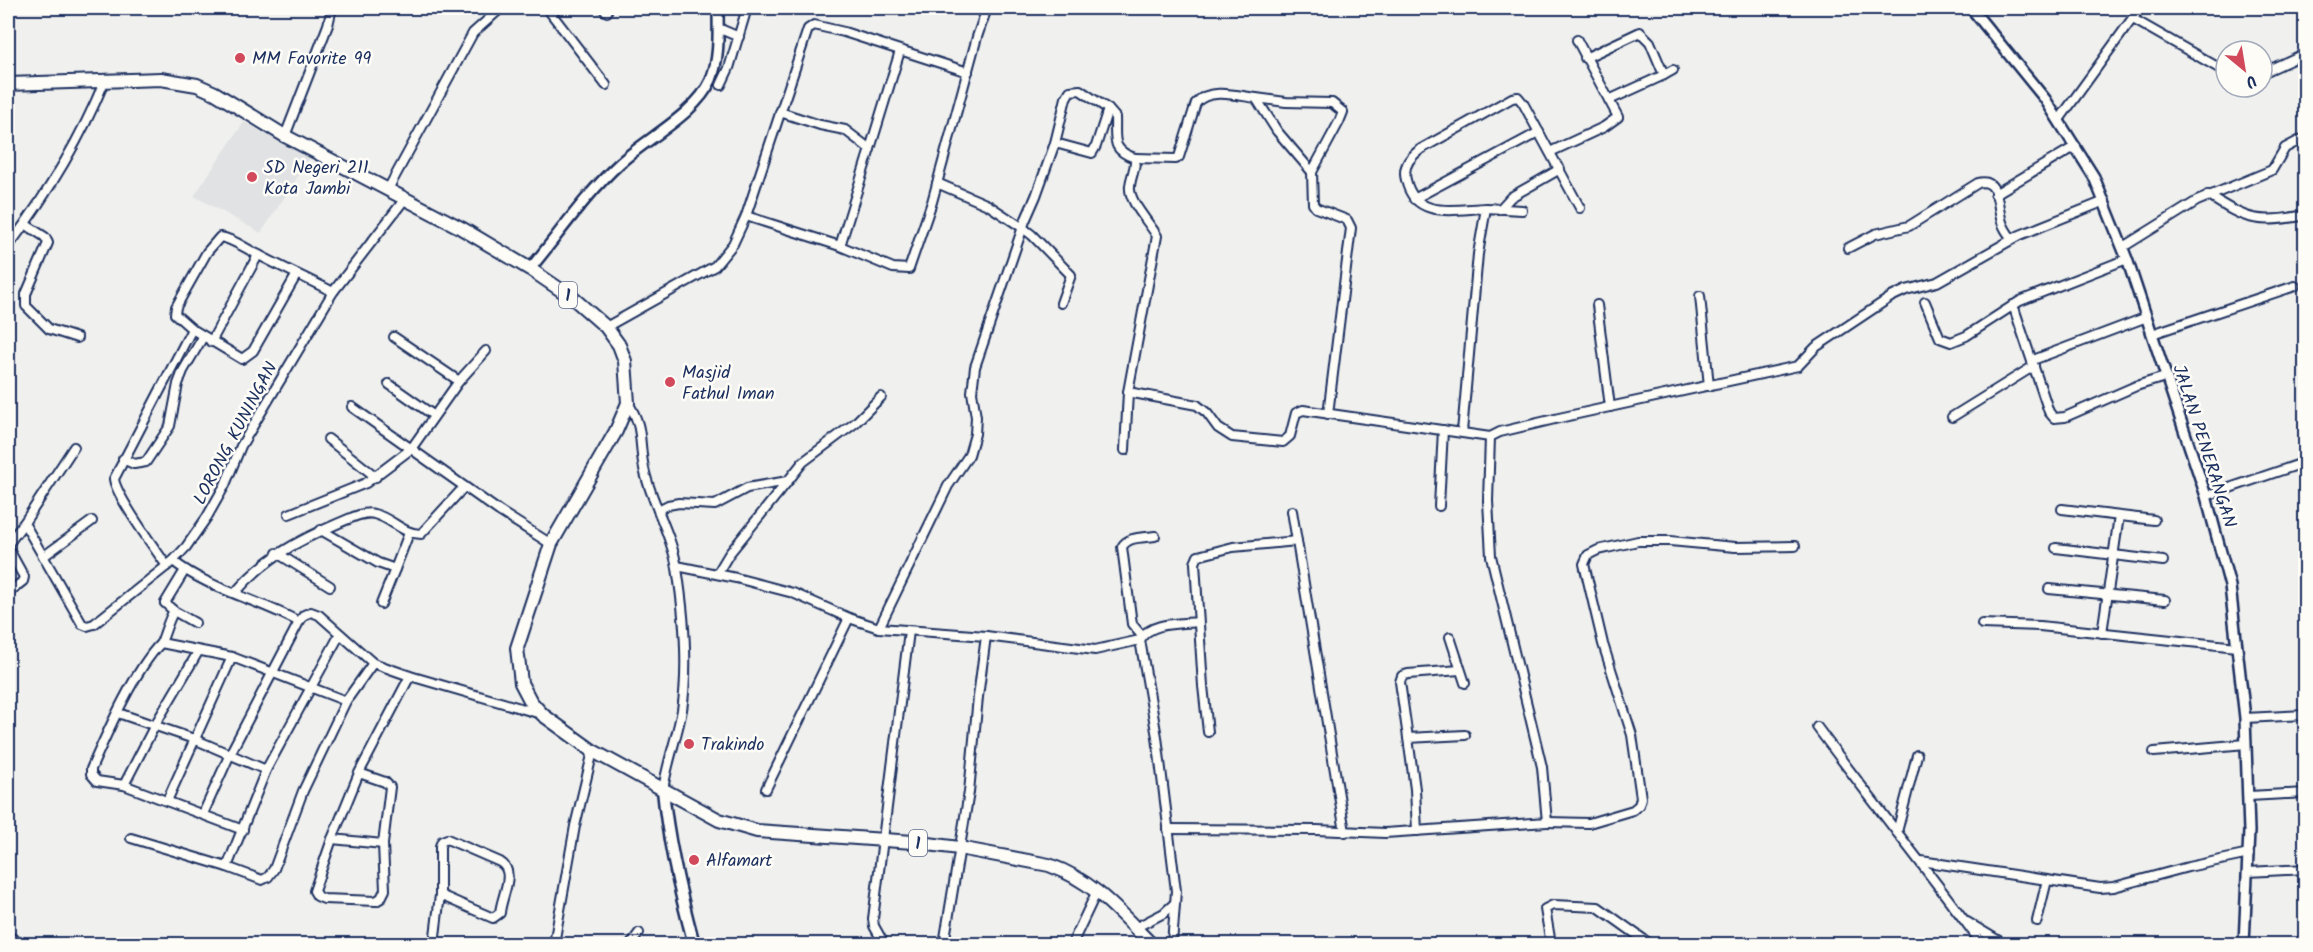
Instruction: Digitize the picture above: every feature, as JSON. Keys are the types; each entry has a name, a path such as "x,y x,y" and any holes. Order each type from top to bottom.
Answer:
{"highway":[{"name":"1","path":"8,84 161,80 197,85 215,93 285,136 461,228 530,269 574,299 606,327 619,345 625,362 628,403 623,418 551,544 517,648 521,683 531,702 543,715 593,751 719,820 757,831 882,839 959,848 1048,865 1076,876 1097,891 1151,945"}],"main road":[{"path":"663,790 667,832 676,879 694,945"}],"street":[{"path":"285,136 328,25 332,8"},
{"path":"387,191 473,33 501,8"},
{"path":"548,8 606,85"},
{"path":"530,269 618,165 650,138 682,116 702,96 711,81 717,57 718,8"},
{"path":"721,85 739,38 747,8"},
{"path":"746,216 840,246 893,268 909,269 938,183 987,8"},
{"name":"JALAN PENERANGAN","path":"1971,8 2045,99 2076,146 2105,201 2147,317 2206,496 2230,586 2245,718 2249,854 2244,945"},
{"path":"2059,120 2140,8"},
{"path":"2133,18 2214,65"},
{"path":"606,327 715,266 733,244 746,216 808,29 814,25 844,32 968,72"},
{"path":"718,28 739,38"},
{"path":"1586,58 1640,32 1650,42 1664,75"},
{"path":"1550,152 1615,121 1618,117 1576,40"},
{"path":"840,246 900,51"},
{"path":"2274,68 2306,53"},
{"path":"1609,99 1673,70"},
{"path":"8,247 78,139 104,82"},
{"path":"879,628 948,486 969,455 975,434 972,392 975,367 1055,143 1066,98 1070,91 1085,92 1108,109 1115,117 1114,141 1118,148 1135,158 1171,160 1179,157 1196,102 1206,95 1229,94 1286,102 1332,103 1339,107 1342,112 1339,122 1312,172 1313,204 1316,208 1347,220 1351,228 1328,414"},
{"path":"1522,210 1430,209 1414,199 1405,176 1410,157 1435,140 1512,98 1518,97 1580,208"},
{"path":"1256,98 1277,131 1312,172"},
{"path":"1055,143 1092,153 1108,109"},
{"path":"780,112 820,125 845,129 870,149"},
{"path":"1414,199 1539,132"},
{"path":"2123,247 2208,195 2270,171 2285,148 2306,137"},
{"path":"1995,194 2076,146"},
{"path":"1125,450 1128,392 1157,236 1130,195 1130,186 1136,167 1135,158"},
{"path":"1500,208 1511,197 1560,169"},
{"path":"1848,248 1875,234 1910,226 1977,183 1985,182 1990,184 1995,194 2001,221 2012,239"},
{"path":"938,183 988,205 1032,235 1071,275 1061,303"},
{"path":"2208,195 2233,212 2254,219 2275,221 2306,215"},
{"name":"LORONG KUNINGAN","path":"44,556 82,624 87,626 94,624 170,564 207,517 225,485 241,446 333,292 404,200"},
{"path":"1128,392 1197,405 1208,413 1218,428 1232,437 1283,442 1290,436 1296,413 1304,410 1490,437 1500,432 1798,366 1816,347 1899,293 1949,276 2012,239 2105,201"},
{"path":"1462,432 1478,254 1486,208"},
{"path":"25,224 45,237 48,243 26,294 26,306 49,328 76,338"},
{"path":"297,274 253,351 247,357 240,359 203,337 179,319 174,311 214,241 220,237 226,238 333,292"},
{"path":"211,342 258,255"},
{"path":"1925,302 1940,338 1951,342 1966,336 2013,305 2127,259"},
{"path":"2152,334 2295,286"},
{"path":"1700,296 1708,386"},
{"path":"1597,305 1610,407"},
{"path":"2013,305 2049,412 2054,418 2065,417 2136,386 2165,377"},
{"path":"1952,417 2033,363 2147,317"},
{"path":"192,329 123,459 114,479 114,485 170,564 262,603 299,622"},
{"path":"123,459 134,464 146,462 159,443 170,426 183,370 203,337"},
{"path":"394,337 459,381"},
{"path":"289,514 376,477 411,449 459,381 486,351"},
{"path":"389,384 433,415"},
{"path":"717,574 729,554 803,462 855,423 881,397"},
{"path":"628,403 636,413 641,429 642,459 677,566 684,629 684,684 681,711 663,790"},
{"path":"352,407 464,487 551,544"},
{"path":"1439,507 1443,430"},
{"path":"1490,437 1488,501 1491,556 1542,767 1547,822"},
{"path":"327,439 376,477"},
{"path":"8,593 23,581 24,577 8,546 74,447"},
{"path":"2206,496 2306,462"},
{"path":"658,510 679,503 715,505 747,488 788,481"},
{"path":"235,593 252,572 278,554 321,530 355,516 374,513 408,533 421,534 464,487"},
{"path":"2062,509 2154,520"},
{"path":"1292,512 1345,832"},
{"path":"2102,633 2119,516"},
{"path":"24,523 44,556 92,521"},
{"path":"321,530 378,563 395,569"},
{"path":"381,604 408,533"},
{"path":"1155,536 1130,539 1122,547 1132,624 1141,638 1157,737 1176,891 1172,945"},
{"path":"1168,829 1385,834 1547,822 1589,823 1633,810 1639,805 1641,798 1632,735 1603,644 1584,564 1587,555 1598,550 1638,541 1670,541 1735,547 1795,546"},
{"path":"1208,732 1198,622 1195,563 1198,556 1210,551 1233,547 1297,542"},
{"path":"2056,548 2163,561"},
{"path":"278,554 330,585"},
{"path":"677,566 793,593 849,618 879,628 986,636 1095,650 1141,638 1152,629 1198,622"},
{"path":"185,570 165,600 165,605 195,623"},
{"path":"2049,589 2165,600"},
{"path":"174,611 165,628 161,644 152,652 118,712 91,769 91,774 97,781 124,785 243,830"},
{"path":"203,814 230,754 299,622 304,615 311,612 319,615 373,663 543,715"},
{"path":"766,789 849,618"},
{"path":"1982,624 2040,626 2237,647"},
{"path":"884,945 872,921 909,631"},
{"path":"227,867 266,770 340,633"},
{"path":"944,945 969,792 986,636"},
{"path":"1450,637 1465,683"},
{"path":"161,644 232,657 346,701"},
{"path":"124,785 155,725 198,652"},
{"path":"167,801 232,657"},
{"path":"131,838 262,879 268,877 274,869 303,791 346,701 373,663"},
{"path":"1417,831 1415,789 1400,682 1402,676 1460,670"},
{"path":"359,773 385,782 390,787 383,844 385,891 376,901 324,899 317,896 314,891 332,839 359,773 410,676"},
{"path":"118,712 194,739 266,770"},
{"path":"2245,718 2306,715"},
{"path":"1817,727 1863,790 1921,861 1982,945"},
{"path":"1408,738 1465,735"},
{"path":"2154,752 2246,744"},
{"path":"554,945 575,826 593,751"},
{"path":"1897,832 1917,755"},
{"path":"2249,796 2306,793"},
{"path":"332,839 383,844"},
{"path":"434,945 440,895 440,846 442,841 447,839 506,865 509,873 500,913 497,917 493,918 440,895"},
{"path":"1921,861 2100,888 2114,887 2188,867 2249,854"},
{"path":"2248,872 2306,869"},
{"path":"2037,921 2047,880"},
{"path":"1072,945 1097,891"},
{"path":"1135,928 1170,909 1175,903"},
{"path":"1551,945 1545,909 1549,906 1562,905 1598,907 1650,945"},
{"path":"1965,921 2004,945"},
{"path":"631,945 639,933"},
{"path":"8,935 20,945"}],"shaded area":[{"name":"SD Negeri 211 Kota Jambi","path":"244,122 310,158 261,233 194,196"}],"place":[{"name":"MM Favorite 99","path":"240,58"},
{"name":"SD Negeri 211 Kota Jambi","path":"252,177"},
{"name":"Masjid Fathul Iman","path":"670,382"},
{"name":"Trakindo","path":"689,744"},
{"name":"Alfamart","path":"694,860"}]}
